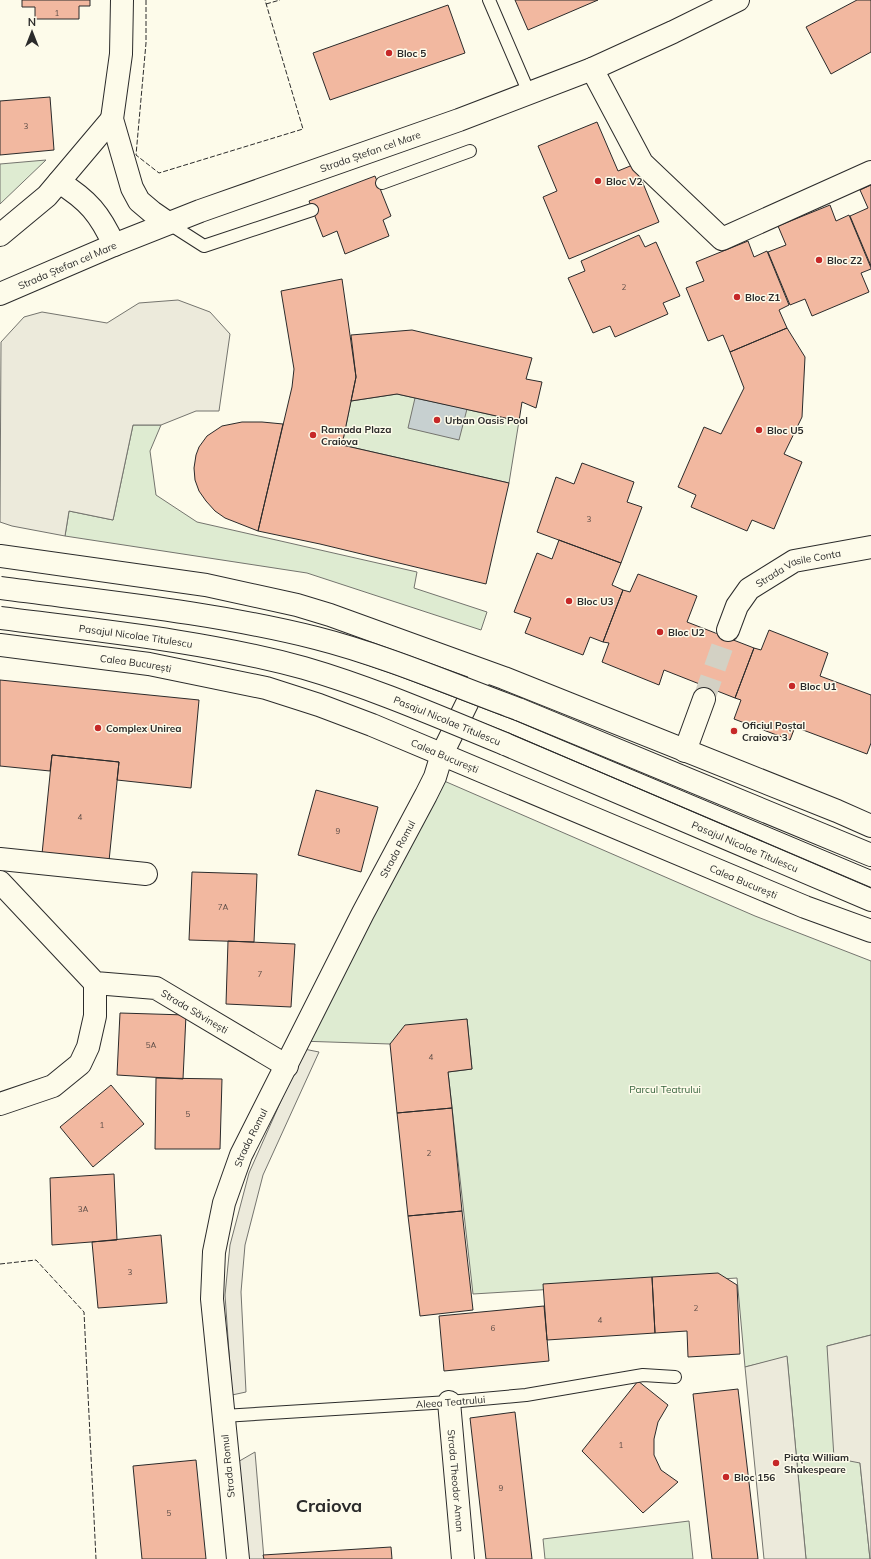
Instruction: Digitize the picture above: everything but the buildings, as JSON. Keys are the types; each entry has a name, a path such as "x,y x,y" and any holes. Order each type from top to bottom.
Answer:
{"street":[{"path":"122,0 120,54 112,119 132,188 140,201 152,212 168,223"},
{"name":"Strada Ștefan cel Mare","path":"2,297 114,245 168,223 459,120 592,68 673,32 738,0"},
{"path":"592,68 642,163 722,239 871,172"},
{"path":"0,235 47,196 112,119"},
{"path":"59,182 90,204 106,228 114,245"},
{"name":"Strada Vasile Conta","path":"728,630 738,606 749,589 794,561 871,547"},
{"path":"0,556 206,585 274,600 330,615 483,671 871,826"},
{"path":"0,588 126,604 239,621 317,638 412,670 518,709 871,855"},
{"name":"Pasajul Nicolae Titulescu","path":"0,618 122,633 238,652 303,668 353,683 505,744 871,900"},
{"name":"Calea București","path":"0,645 149,664 266,688 319,705 442,754 805,906 871,931"},
{"name":"Strada Romul","path":"238,1559 212,1299 214,1252 224,1203 242,1155 363,913 426,796 435,777 442,754 483,671"},
{"path":"685,751 704,698"},
{"path":"0,859 146,874"},
{"path":"0,882 95,983 95,1016 88,1047 80,1064 53,1086 0,1104"},
{"name":"Strada Săvinești","path":"95,983 156,988 286,1066"},
{"name":"Strada Theodor Aman","path":"449,1402 463,1559"}],"lane":[{"path":"489,0 529,93"},
{"path":"382,183 470,151"},
{"path":"168,223 204,246 312,210"},
{"name":"Aleea Teatrului","path":"224,1416 449,1402 526,1395 643,1375 675,1377"}],"green space":[{"path":"46,160 0,204 0,164"},
{"path":"397,394 519,421 509,483 342,445 351,401"},
{"path":"133,425 161,425 150,451 156,495 197,522 417,572 414,588 487,612 481,630 307,573 65,536 69,511 113,520"},
{"name":"Parcul Teatrului","path":"435,777 755,916 871,961 871,1335 827,1346 860,1463 870,1559 806,1559 787,1357 745,1367 737,1278 473,1294 448,1072 472,1069 467,1019 390,1044 299,1041"},
{"path":"689,1521 693,1559 545,1559 543,1539"}],"shaded area":[{"path":"178,300 210,312 230,334 219,411 196,411 161,425 133,425 113,520 69,511 65,536 12,526 0,522 1,342 24,317 42,312 107,323 139,303"},
{"name":"Urban Oasis Pool","path":"415,398 467,409 459,440 408,428"},
{"path":"304,1049 319,1052 263,1175 245,1245 241,1292 246,1392 232,1395 225,1295 230,1245 249,1173"},
{"name":"Piața William Shakespeare","path":"871,1335 870,1559 860,1463 834,1458 827,1346"},
{"name":"Piața William Shakespeare","path":"787,1356 806,1559 764,1559 745,1367"},
{"path":"255,1452 264,1559 244,1559 236,1463"}],"tunnel":[{"path":"704,699 728,630"}],"tram line":[{"path":"0,595 125,611 241,630 324,650 399,676 514,720 871,870"},
{"path":"0,608 235,642 321,663 414,696 509,733 871,888"}],"fence":[{"path":"146,0 146,43 136,155 159,173 303,129 265,0"},
{"path":"266,4 280,0"},
{"path":"0,1264 36,1260 84,1312 96,1559"}],"place":[{"name":"Bloc 5","path":"389,53"},
{"name":"Bloc V2","path":"598,181"},
{"name":"Bloc Z2","path":"819,260"},
{"name":"Bloc Z1","path":"737,297"},
{"name":"Urban Oasis Pool","path":"437,420"},
{"name":"Bloc U5","path":"759,430"},
{"name":"Ramada Plaza Craiova","path":"313,435"},
{"name":"Bloc U3","path":"569,601"},
{"name":"Bloc U2","path":"660,632"},
{"name":"Bloc U1","path":"792,686"},
{"name":"Complex Unirea","path":"98,728"},
{"name":"Oficiul Poștal Craiova 3","path":"734,731"},
{"name":"Piața William Shakespeare","path":"776,1463"},
{"name":"Bloc 156","path":"726,1477"}],"district":[{"name":"Craiova","path":"329,1505"}]}
